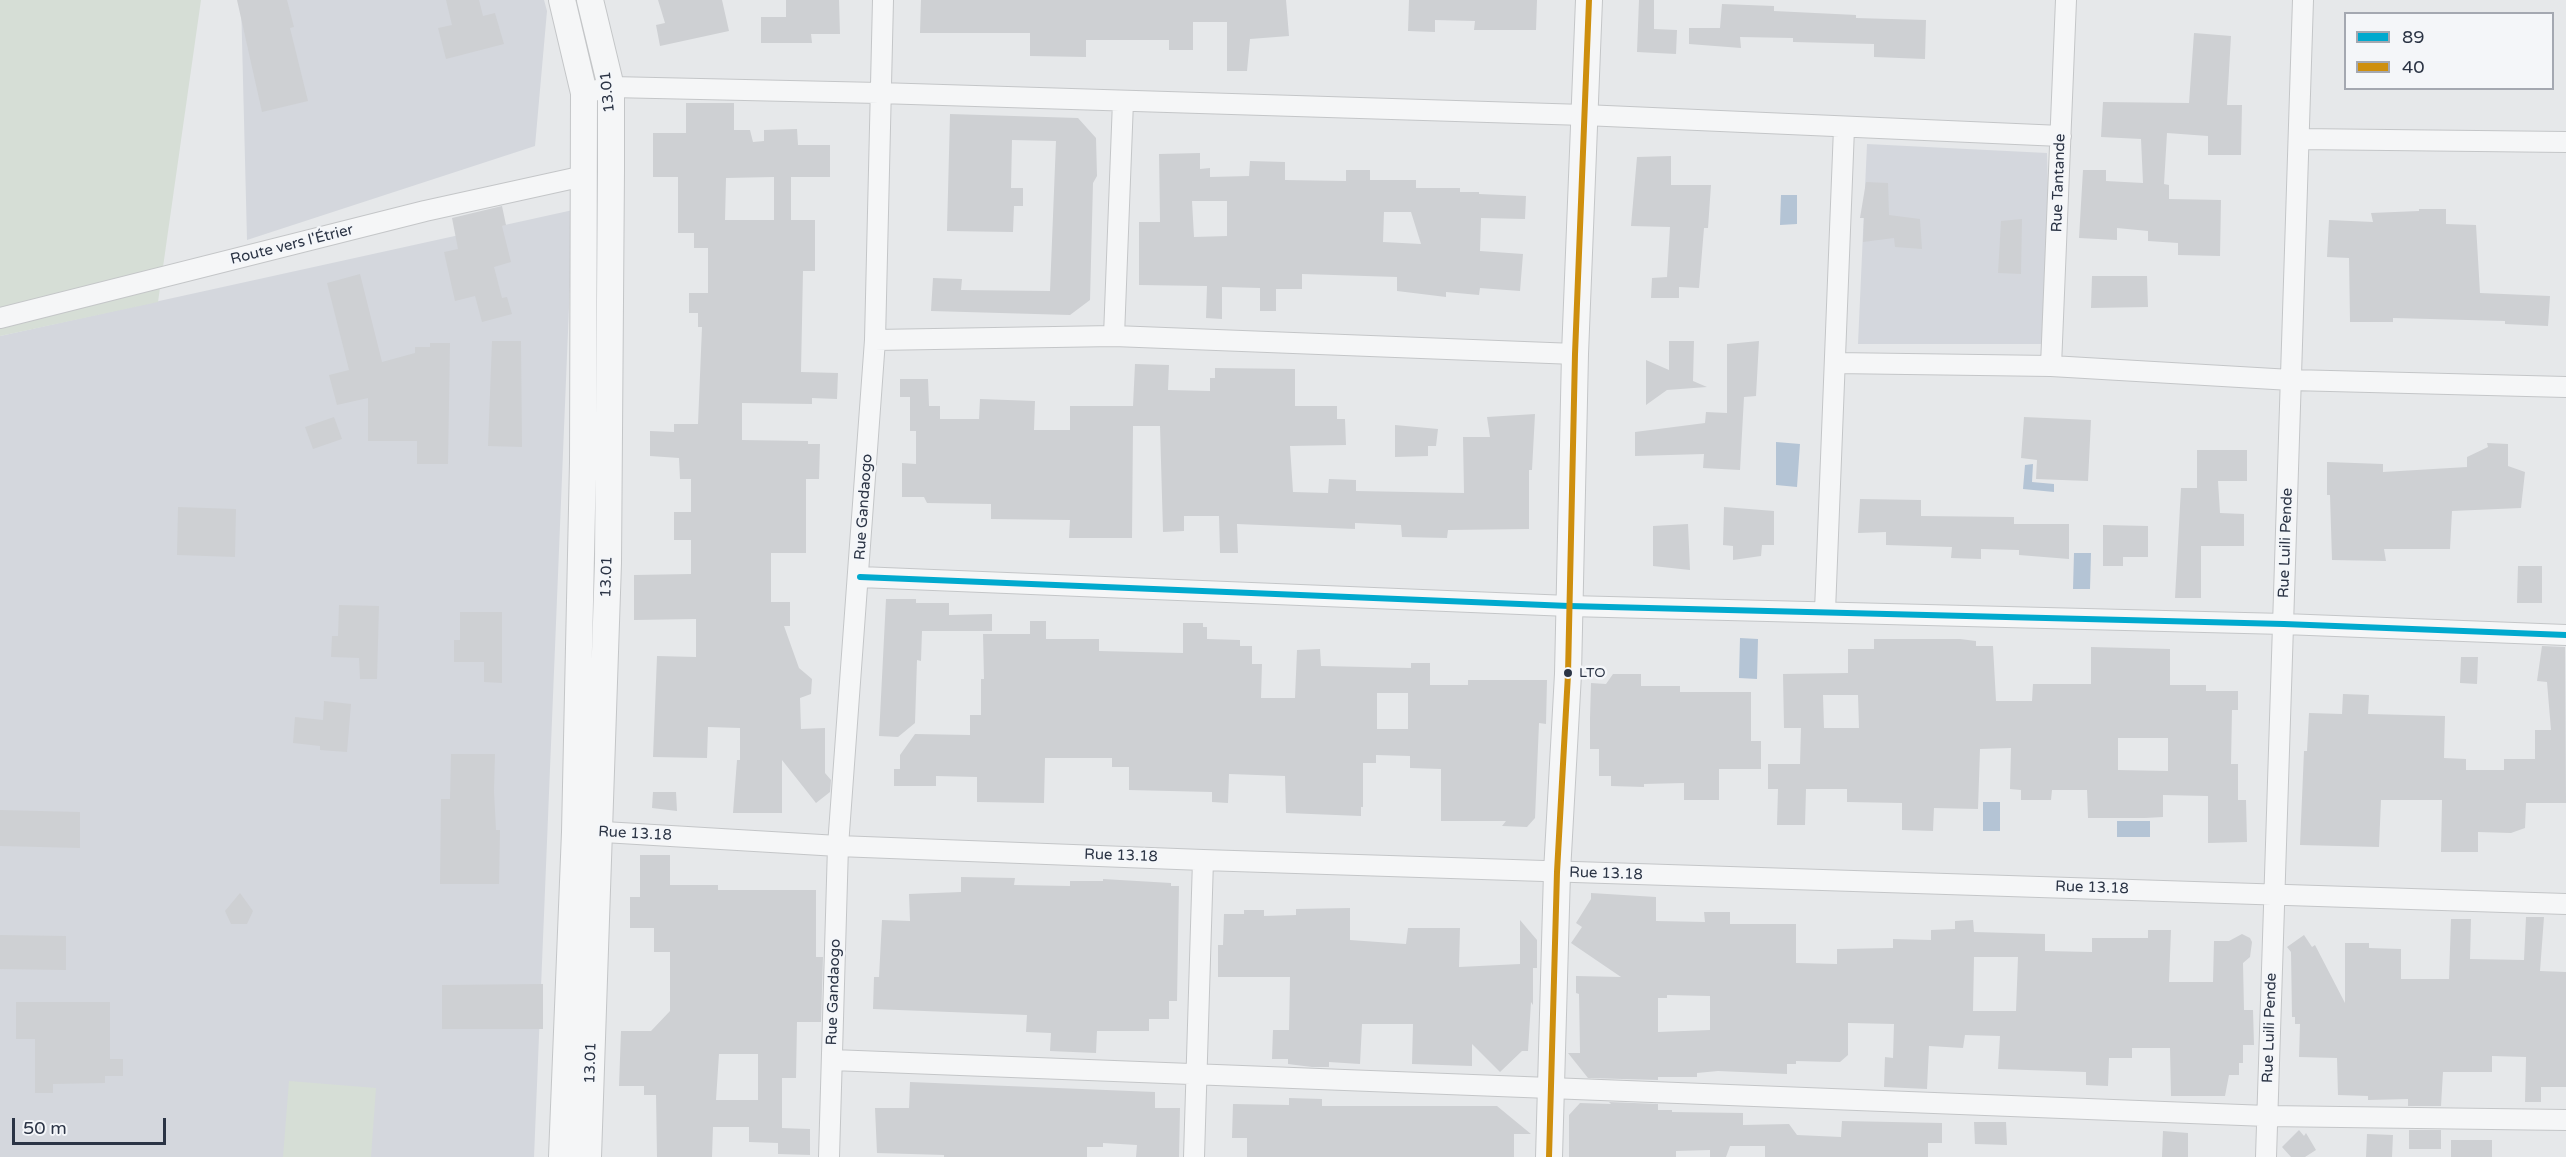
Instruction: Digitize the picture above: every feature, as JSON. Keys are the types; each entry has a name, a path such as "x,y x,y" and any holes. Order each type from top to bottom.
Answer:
{"street":[{"name":"13.01","path":"562,0 584,93 583,462 588,1157"},
{"name":"13.01","path":"562,1157 608,563 611,87 590,0"},
{"name":"Rue Gandaogo","path":"829,1157 838,846 860,577 875,340 879,93 883,0"},
{"path":"1549,1157 1557,872 1568,674 1575,354 1589,0"},
{"name":"Rue Tantande","path":"2051,366 2066,0"},
{"name":"Rue Luili Pende","path":"2266,1157 2304,0"},
{"path":"584,93 611,87 879,93 1584,115 2061,136"},
{"path":"1114,336 1123,101"},
{"path":"1825,611 1844,128"},
{"path":"2299,140 2566,142"},
{"name":"Route vers l'Étrier","path":"0,318 425,211 584,176"},
{"path":"875,340 1114,336 1575,354"},
{"path":"1835,363 2051,366 2291,380 2566,387"},
{"path":"860,577 1569,606 2283,624 2566,635"},
{"name":"Rue 13.18","path":"586,831 838,846 1203,860 2566,904"},
{"path":"1194,1157 1203,860"},
{"path":"832,1060 2267,1116 2566,1120"}],"shaded area":[{"path":"0,0 201,0 158,302 0,336"},
{"path":"241,0 544,0 547,11 535,146 247,240"},
{"path":"1867,144 2047,153 2052,344 1858,344"},
{"path":"573,210 534,1157 0,1157 0,336"},
{"path":"289,1081 376,1088 371,1157 283,1157"}],"water":[{"path":"1781,195 1797,195 1797,224 1780,225"},
{"path":"1776,442 1800,444 1797,487 1776,485"},
{"path":"2033,464 2032,482 2054,484 2054,492 2023,489 2025,465"},
{"path":"2074,553 2091,553 2090,589 2073,589"},
{"path":"1740,638 1758,639 1757,679 1739,678"},
{"path":"1983,802 2000,802 2000,831 1983,831"},
{"path":"2117,821 2150,821 2150,837 2117,837"}],"building":[{"path":"237,0 287,0 294,27 290,28 308,101 262,112"},
{"path":"446,0 479,0 483,16 495,13 504,44 446,59 438,28 452,25"},
{"path":"658,0 722,0 729,31 660,46 656,25 665,23"},
{"path":"786,0 839,0 840,34 811,34 812,43 761,43 761,17 786,17"},
{"path":"921,0 1286,0 1289,36 1250,39 1247,71 1227,71 1227,22 1193,22 1193,50 1169,50 1169,40 1086,40 1086,57 1030,56 1030,33 920,33"},
{"path":"1409,0 1537,0 1536,30 1474,30 1475,21 1435,20 1435,32 1408,31"},
{"path":"1639,0 1654,0 1654,29 1677,30 1676,54 1637,52"},
{"path":"1722,4 1774,6 1774,11 1856,15 1856,18 1926,20 1925,59 1874,57 1874,44 1793,42 1793,38 1740,37 1741,48 1689,44 1689,28 1720,28"},
{"path":"2194,33 2231,36 2227,105 2242,105 2241,155 2208,155 2208,136 2167,133 2164,184 2169,185 2169,199 2221,200 2220,256 2178,255 2178,243 2148,241 2148,231 2117,228 2117,240 2079,238 2083,170 2106,170 2106,181 2143,183 2141,139 2101,137 2103,102 2189,103"},
{"path":"686,103 734,103 734,130 750,130 753,142 764,141 764,130 797,129 798,145 830,145 830,177 791,177 791,220 815,220 815,271 803,271 801,372 838,373 837,399 812,398 812,404 742,403 742,440 808,441 808,444 820,444 819,479 806,479 806,553 771,553 771,602 790,602 790,626 784,626 799,668 812,679 811,694 800,698 801,729 825,728 825,773 831,780 830,792 816,803 782,760 782,813 733,813 737,760 740,760 740,728 708,727 707,758 653,757 657,656 696,657 696,619 634,620 634,575 691,574 691,540 674,540 674,512 691,512 691,479 680,479 679,458 650,456 650,431 674,432 674,424 698,424 702,327 698,327 698,313 689,313 689,293 708,293 708,248 694,248 694,233 678,233 678,177 653,177 653,133 686,133","holes":["774,177 774,220 725,220 726,178"]},
{"path":"950,114 1078,118 1096,138 1097,176 1093,183 1090,300 1070,315 931,311 933,278 962,279 961,290 1050,291 1056,141 1012,140 1011,188 1023,188 1023,206 1014,206 1013,232 947,231"},
{"path":"1200,153 1200,169 1210,168 1210,177 1249,176 1250,161 1285,162 1285,180 1346,181 1346,170 1370,170 1370,180 1416,180 1416,188 1460,188 1460,192 1526,196 1525,219 1481,218 1480,251 1523,254 1520,291 1480,288 1479,295 1446,292 1446,297 1397,291 1397,277 1302,274 1302,289 1276,289 1276,311 1260,311 1260,288 1222,287 1222,319 1206,318 1207,286 1139,285 1139,222 1160,222 1159,154","holes":["1192,201 1227,201 1227,236 1194,237","1384,212 1411,212 1421,244 1383,242"]},
{"path":"1671,156 1671,185 1711,185 1708,228 1704,228 1699,288 1679,287 1679,298 1651,298 1652,278 1667,277 1670,227 1631,226 1637,157"},
{"path":"1866,182 1888,183 1889,215 1920,219 1922,249 1895,247 1894,238 1863,242 1864,218 1860,218"},
{"path":"502,206 506,225 502,226 511,262 494,267 502,298 507,297 512,314 482,322 475,296 455,301 444,252 458,249 452,218"},
{"path":"2419,209 2446,209 2446,224 2476,225 2480,293 2550,296 2548,326 2505,324 2505,321 2393,318 2393,322 2350,322 2349,258 2327,257 2329,220 2373,222 2371,213 2419,211"},
{"path":"2022,219 2021,274 1998,273 2001,221"},
{"path":"360,274 382,362 415,353 415,347 430,347 430,343 450,343 448,464 417,464 417,441 368,441 368,398 337,405 329,375 349,370 327,283"},
{"path":"2092,276 2147,276 2148,307 2091,308"},
{"path":"492,341 521,341 522,447 488,446"},
{"path":"1669,341 1694,341 1693,381 1707,387 1667,390 1646,405 1646,360 1669,370"},
{"path":"1759,341 1756,396 1744,397 1740,470 1703,468 1704,454 1635,456 1635,432 1705,423 1706,412 1727,413 1727,344"},
{"path":"1135,364 1169,365 1168,390 1210,391 1210,378 1215,378 1215,368 1295,369 1295,406 1337,406 1337,419 1345,419 1346,445 1290,446 1293,492 1328,493 1329,479 1356,480 1356,491 1464,493 1463,437 1490,437 1487,417 1535,414 1532,470 1529,470 1529,529 1448,530 1447,538 1402,537 1401,525 1355,523 1355,529 1237,524 1238,553 1220,553 1219,516 1184,516 1184,531 1163,532 1160,426 1133,426 1132,538 1069,538 1070,520 991,519 991,504 927,503 924,497 902,497 902,463 916,464 916,431 910,431 910,397 900,397 900,379 928,379 929,406 940,406 940,419 979,419 980,399 1035,401 1034,430 1070,430 1070,406 1133,406"},
{"path":"334,417 342,439 313,449 305,427"},
{"path":"2024,417 2091,420 2088,481 2036,479 2037,460 2021,458"},
{"path":"1395,425 1438,429 1436,446 1428,446 1428,456 1395,457"},
{"path":"2487,443 2508,444 2508,466 2525,472 2521,508 2452,511 2450,549 2384,549 2386,561 2332,560 2327,462 2383,464 2383,472 2467,467 2467,457 2488,447"},
{"path":"2197,450 2247,450 2247,481 2218,481 2220,513 2244,514 2244,546 2201,546 2201,598 2175,598 2181,488 2197,488"},
{"path":"1860,499 1921,500 1921,516 2014,517 2014,524 2069,524 2069,559 2019,555 2019,550 1981,549 1981,559 1951,558 1952,547 1886,545 1886,532 1858,533"},
{"path":"178,507 236,509 235,557 177,555"},
{"path":"1724,507 1774,511 1774,545 1762,545 1761,556 1733,560 1733,546 1723,545"},
{"path":"1688,524 1690,570 1653,566 1653,526"},
{"path":"2103,525 2148,526 2148,557 2123,557 2123,566 2103,566"},
{"path":"2518,566 2542,566 2542,603 2517,603"},
{"path":"886,599 916,599 916,603 949,603 949,615 992,614 992,631 922,631 921,661 917,660 915,723 898,737 879,736"},
{"path":"339,605 379,606 377,679 360,679 359,658 331,657 332,636 338,636"},
{"path":"460,612 502,612 502,683 484,682 484,662 454,662 454,640 460,640"},
{"path":"1030,621 1046,621 1046,639 1099,639 1099,651 1183,653 1183,623 1203,623 1203,627 1207,627 1207,639 1240,640 1240,646 1252,646 1252,664 1262,664 1261,698 1295,698 1297,650 1320,649 1321,666 1411,668 1411,663 1430,663 1430,685 1468,685 1468,680 1547,680 1546,724 1539,723 1535,818 1527,827 1502,826 1506,821 1441,821 1441,769 1410,768 1410,756 1376,755 1376,763 1363,763 1361,816 1286,813 1285,776 1229,774 1228,803 1212,802 1212,792 1129,790 1129,767 1112,767 1112,758 1045,758 1044,803 977,802 977,777 936,776 936,786 894,786 894,769 900,769 900,755 915,734 970,735 970,715 981,715 981,679 984,679 983,634 1030,634","holes":["1377,693 1408,693 1408,729 1377,729"]},
{"path":"1874,639 1960,639 1976,641 1976,646 1993,646 1996,701 2032,701 2033,684 2091,684 2091,647 2170,649 2170,685 2206,685 2206,691 2238,691 2238,710 2232,710 2231,764 2238,764 2238,800 2246,800 2247,842 2208,843 2208,796 2163,795 2163,817 2145,818 2088,818 2087,790 2052,790 2051,800 2021,800 2021,790 2010,789 2011,748 1980,749 1978,809 1934,808 1933,831 1902,830 1902,803 1847,802 1847,789 1806,789 1805,825 1777,825 1778,789 1768,789 1768,764 1800,764 1801,728 1784,728 1783,674 1848,673 1848,649 1874,649","holes":["1823,695 1858,695 1859,728 1824,728","2118,738 2168,738 2168,771 2118,770"]},
{"path":"2542,646 2565,647 2566,803 2526,803 2525,828 2511,833 2478,832 2478,852 2441,852 2442,800 2381,800 2379,847 2300,845 2304,751 2307,751 2309,713 2342,714 2343,694 2369,695 2368,714 2445,716 2444,758 2466,759 2466,770 2504,770 2504,759 2535,759 2535,730 2551,730 2547,682 2537,681"},
{"path":"2461,657 2478,657 2477,684 2460,683"},
{"path":"1613,674 1641,674 1641,686 1680,686 1680,692 1751,692 1751,741 1761,741 1761,769 1719,769 1719,800 1684,800 1684,783 1644,784 1644,787 1611,786 1611,776 1599,776 1599,749 1590,749 1590,718 1591,683 1606,684"},
{"path":"324,701 351,704 347,752 320,750 320,746 293,743 295,717 323,720"},
{"path":"451,754 495,754 496,830 500,830 499,884 440,884 441,799 450,799"},
{"path":"653,792 676,792 677,811 652,808"},
{"path":"0,810 80,812 80,848 0,846"},
{"path":"640,855 670,855 670,885 718,885 718,890 816,890 816,957 823,957 821,1022 797,1022 796,1078 782,1078 782,1128 810,1129 810,1155 778,1154 778,1143 749,1142 749,1127 713,1127 712,1157 657,1157 656,1095 644,1095 644,1086 619,1086 621,1031 651,1031 670,1011 670,952 654,952 654,928 630,928 630,897 640,897","holes":["719,1054 758,1054 758,1100 716,1100"]},
{"path":"961,877 1015,878 1014,885 1070,886 1070,881 1103,881 1103,879 1171,883 1171,886 1179,886 1177,1001 1169,1001 1169,1019 1149,1019 1149,1031 1097,1031 1096,1053 1050,1051 1051,1033 1026,1032 1027,1015 873,1009 874,977 879,977 882,920 910,921 909,894 961,892"},
{"path":"240,893 253,911 247,924 231,924 225,911"},
{"path":"1591,893 1656,897 1656,921 1705,922 1704,912 1730,912 1730,924 1796,924 1796,963 1837,964 1837,949 1893,948 1893,939 1931,940 1931,930 1955,929 1955,921 1973,920 1974,932 2045,934 2045,951 2092,952 2092,938 2148,938 2148,930 2171,930 2169,982 2213,982 2214,941 2229,941 2242,934 2250,938 2252,942 2250,957 2243,963 2244,1010 2253,1010 2254,1045 2243,1045 2243,1063 2239,1063 2239,1075 2229,1075 2225,1096 2171,1096 2170,1048 2132,1048 2132,1058 2109,1058 2108,1086 2086,1085 2086,1072 1998,1069 2000,1036 1965,1035 1963,1048 1929,1046 1927,1089 1884,1087 1885,1057 1893,1058 1894,1024 1848,1023 1848,1055 1840,1062 1796,1061 1796,1064 1787,1064 1787,1074 1718,1071 1697,1073 1697,1077 1658,1077 1658,1080 1588,1078 1568,1053 1580,1053 1579,994 1576,993 1576,976 1621,977 1571,943 1582,927 1576,923 1591,899","holes":["1974,957 2018,957 2016,1011 1973,1011","1667,995 1710,996 1710,1030 1658,1032 1658,998 1667,998"]},
{"path":"1350,908 1350,940 1406,944 1408,928 1460,928 1459,967 1520,964 1520,920 1537,940 1537,968 1533,968 1533,1005 1531,1002 1528,1051 1522,1051 1500,1072 1472,1044 1472,1066 1412,1064 1413,1024 1362,1024 1360,1064 1329,1062 1329,1067 1312,1067 1288,1064 1288,1059 1272,1059 1273,1030 1289,1030 1290,977 1218,977 1218,945 1223,945 1224,914 1244,914 1244,910 1264,910 1264,916 1296,915 1296,909"},
{"path":"2526,917 2544,917 2540,971 2566,972 2566,1087 2541,1087 2541,1102 2525,1102 2526,1057 2492,1056 2492,1072 2443,1072 2441,1106 2408,1106 2408,1099 2368,1100 2368,1096 2338,1095 2337,1058 2299,1057 2300,1024 2295,1024 2295,1017 2292,1017 2291,952 2287,947 2304,935 2312,947 2315,945 2345,1003 2345,943 2369,943 2369,948 2401,949 2401,979 2449,979 2451,919 2471,919 2470,959 2524,960"},
{"path":"0,935 66,936 66,970 0,969"},
{"path":"543,984 543,1029 442,1029 442,985"},
{"path":"16,1002 110,1002 110,1059 123,1059 123,1076 105,1076 105,1083 53,1084 53,1093 35,1093 35,1039 16,1039"},
{"path":"910,1082 1155,1092 1155,1108 1180,1108 1179,1157 1136,1157 1137,1145 1103,1143 1103,1147 1087,1147 1087,1157 944,1157 944,1155 877,1153 875,1108 909,1108"},
{"path":"1289,1098 1322,1099 1322,1106 1497,1106 1531,1134 1514,1134 1514,1157 1247,1157 1247,1138 1232,1138 1233,1104 1289,1105"},
{"path":"1609,1102 1658,1104 1658,1110 1672,1110 1672,1112 1743,1113 1743,1125 1789,1124 1797,1135 1841,1137 1842,1121 1942,1123 1942,1143 1928,1143 1928,1157 1765,1157 1765,1146 1730,1146 1726,1157 1710,1157 1710,1150 1676,1151 1676,1157 1569,1157 1569,1115 1580,1103 1611,1104"},
{"path":"1974,1122 2006,1122 2007,1145 1975,1144"},
{"path":"2299,1130 2304,1136 2306,1133 2316,1150 2305,1157 2291,1157 2282,1147"},
{"path":"2409,1130 2441,1130 2441,1149 2409,1149"},
{"path":"2163,1131 2188,1133 2188,1157 2162,1157"},
{"path":"2367,1134 2393,1135 2392,1157 2366,1157"},
{"path":"2451,1140 2492,1140 2492,1157 2451,1157"}],"transit line":[{"name":"40","path":"1549,1157 1557,872 1568,674 1575,354 1589,0"},
{"name":"89","path":"860,577 1569,606 2284,624 2566,635"}],"place":[{"name":"LTO","path":"1568,673"}]}
